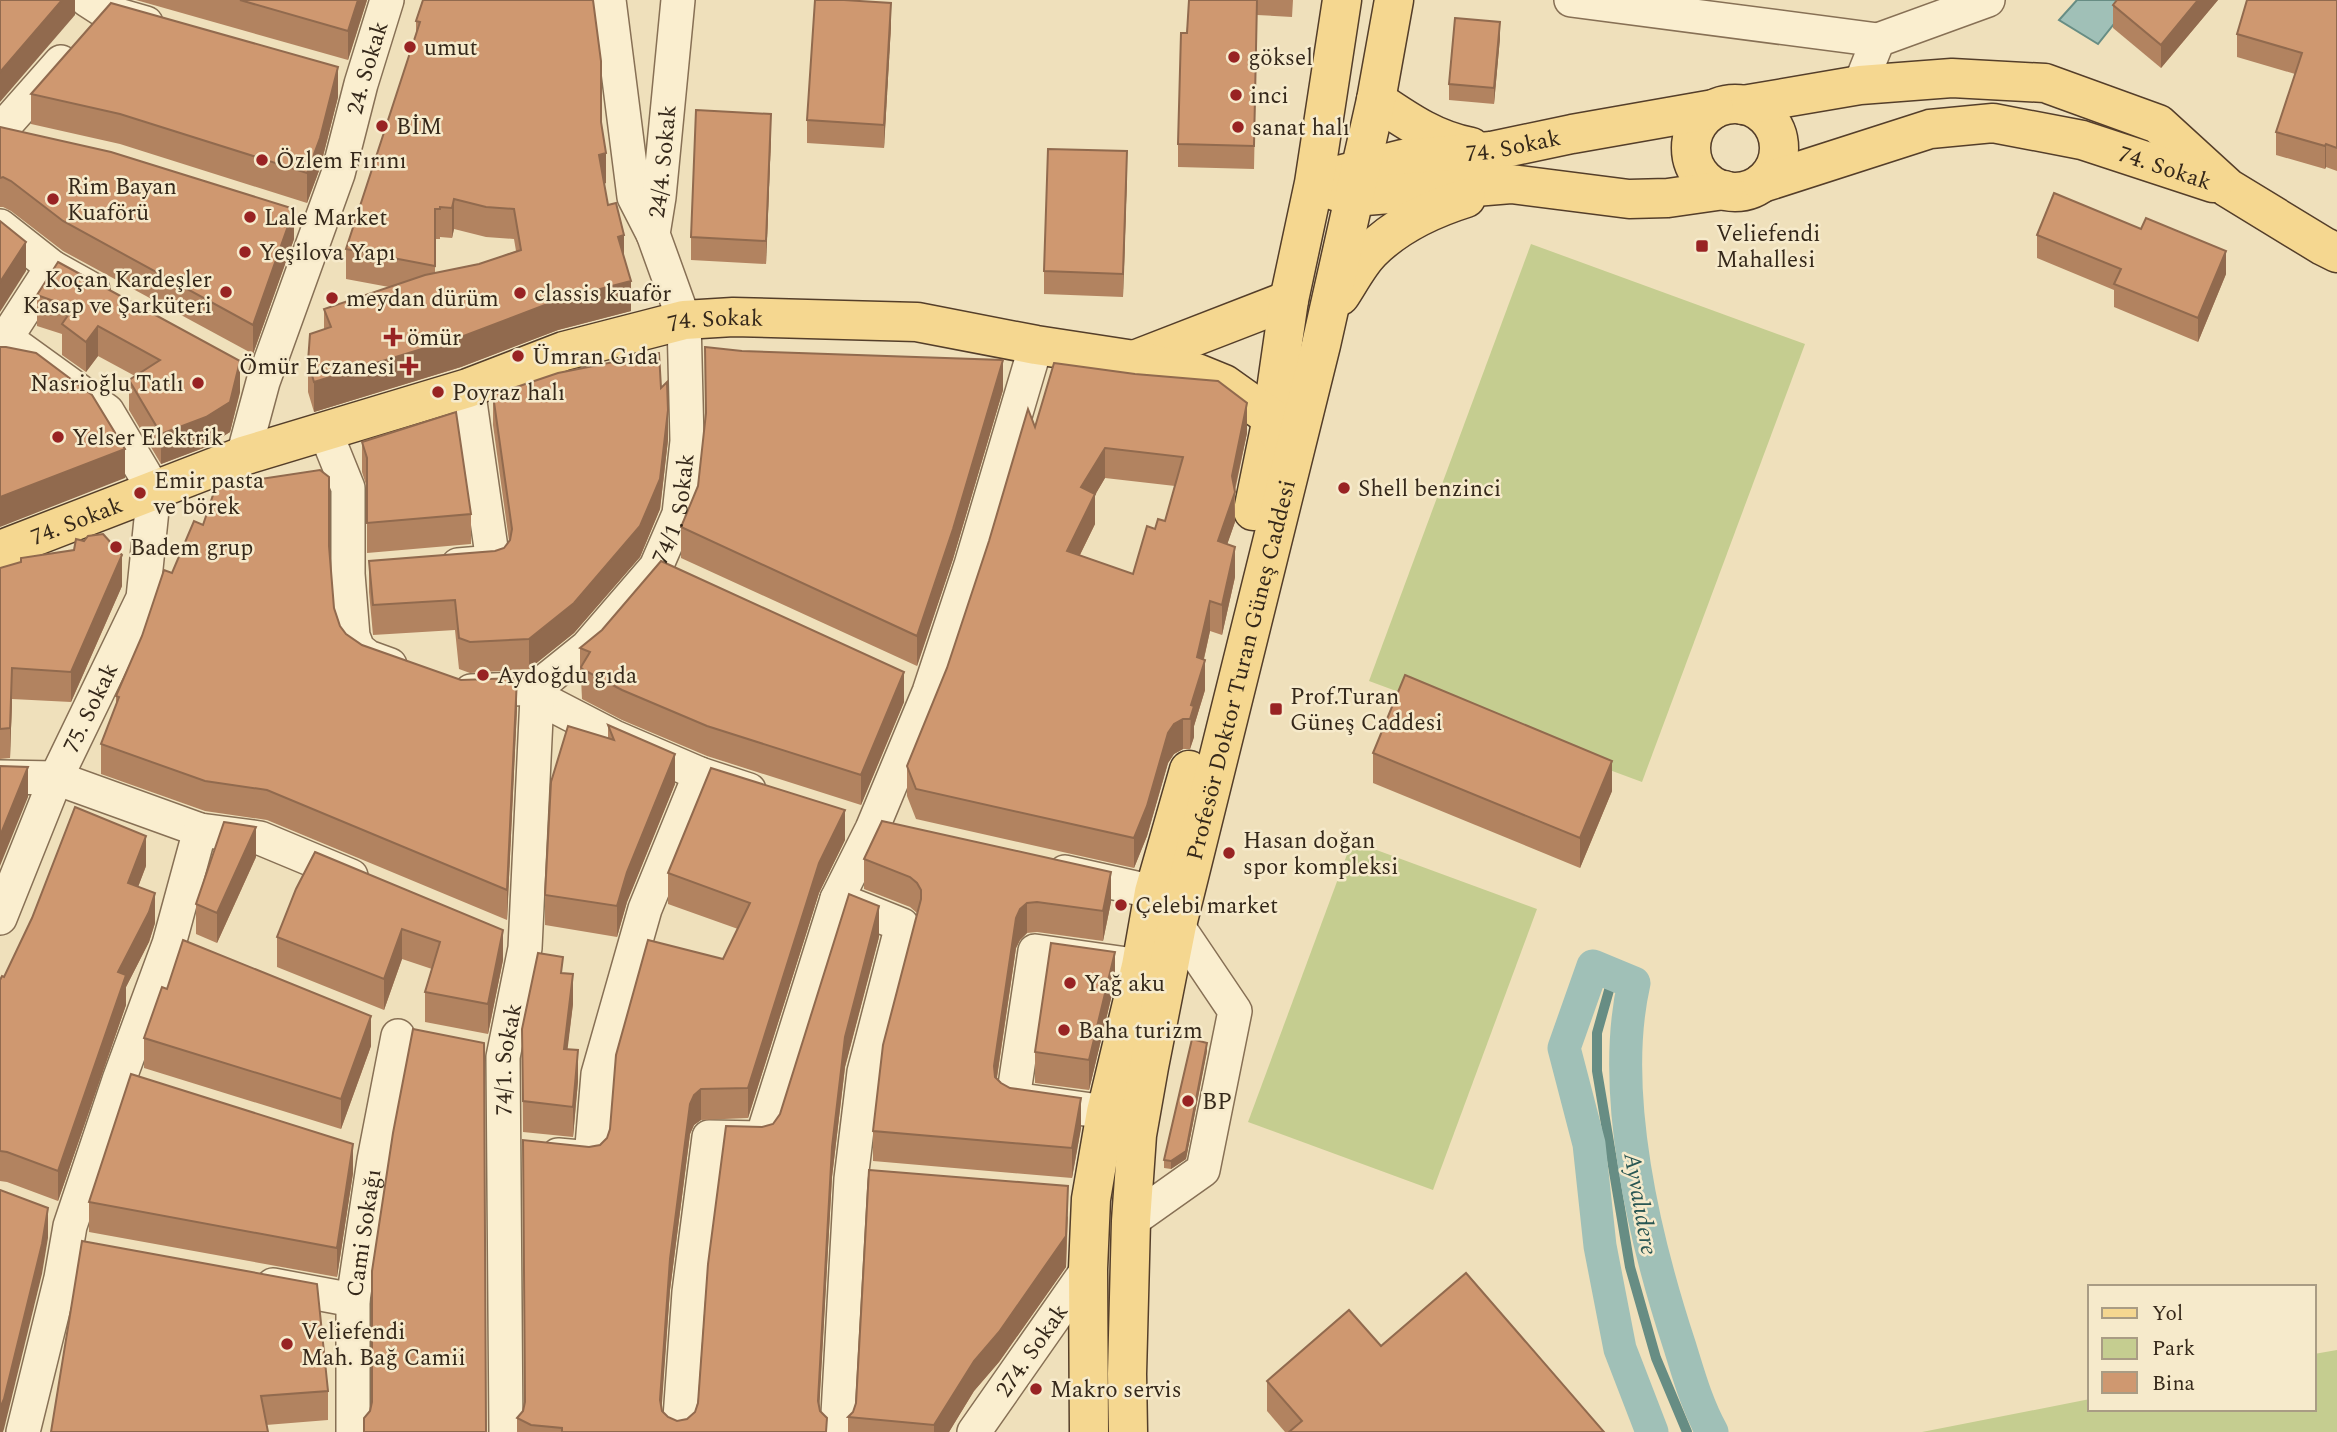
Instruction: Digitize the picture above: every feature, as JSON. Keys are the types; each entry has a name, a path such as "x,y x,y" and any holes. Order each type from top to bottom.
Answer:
{"main road":[{"name":"Profesör Doktor Turan Güneş Caddesi","path":"1089,1432 1088,1269 1078,1198 1106,1112 1141,966 1154,892 1228,636 1272,418 1289,300 1314,183 1342,0"},
{"name":"Profesör Doktor Turan Güneş Caddesi","path":"1128,1432 1130,1221 1137,1135 1177,925 1328,313 1376,100 1394,0"},
{"name":"74. Sokak","path":"1357,183 1404,159 1491,151 1572,134 1860,85 1952,78 2045,83 2158,124 2228,188"},
{"path":"1376,100 1413,125 1449,143 1491,151"},
{"path":"1728,107 1756,109 1768,118 1776,130 1779,144 1772,172 1762,183 1737,192 1711,184 1700,174 1693,161 1691,146 1694,132 1702,118 1728,107"},
{"name":"74. Sokak","path":"1762,183 1930,129 1993,123 2082,140 2228,188"},
{"path":"1314,183 1511,184"},
{"path":"1328,313 1370,252 1399,228 1443,205 1511,184"},
{"name":"74. Sokak","path":"1511,184 1629,199 1668,198 1724,190"},
{"path":"2228,188 2337,253"},
{"name":"74. Sokak","path":"0,550 243,456 468,388 564,351 684,320 733,317 917,322 1133,360 1289,300"},
{"path":"1133,360 1197,373 1224,384 1272,418 1280,432 1290,464"}],"street":[{"name":"24. Sokak","path":"243,456 251,375 307,223 338,174 348,81 387,0"},
{"path":"609,0 634,197 653,234"},
{"name":"24/4. Sokak","path":"678,0 653,234 684,320"},
{"path":"1571,0 1878,40 1988,0"},
{"path":"9,137 89,21 169,30"},
{"path":"1860,85 1878,40"},
{"path":"0,226 52,267 121,306"},
{"path":"52,267 3,349 107,411 154,490"},
{"name":"74/1. Sokak","path":"506,1432 504,1149 490,1055 512,943 537,692 668,572 679,514 687,441 684,320"},
{"path":"679,1432 689,1292 709,1137 762,1138 837,899 872,828 917,687 971,565 1036,345"},
{"path":"427,567 493,562 468,388"},
{"path":"325,431 348,488 361,573 353,636 358,649 368,657 467,692 537,692 614,737 700,774 779,799"},
{"name":"75. Sokak","path":"0,918 56,778 143,598 154,490"},
{"path":"504,1149 591,1158 598,1074 645,909 700,774"},
{"path":"0,776 56,778 200,830 260,838 374,885"},
{"path":"23,1432 61,1278 67,1236 132,1084 182,949 200,830"},
{"path":"1033,865 1154,892"},
{"path":"836,1432 864,1180 864,1072 902,925 837,899"},
{"path":"1130,1221 1203,1170 1235,1011 1177,925"},
{"path":"1106,1112 1013,1099 1035,951 1141,966"},
{"name":"Cami Sokağı","path":"353,1432 353,1300 361,1156 398,1035"},
{"name":"274. Sokak","path":"974,1432 1088,1269"},
{"path":"244,1280 353,1300"}],"green space":[{"path":"1531,244 1805,344 1642,782 1369,681"},
{"path":"1352,841 1537,909 1433,1190 1248,1122"},
{"path":"2337,1350 2337,1432 1922,1432 2088,1399 2088,1411 2316,1411 2316,1354"}],"water":[{"path":"2077,0 2133,0 2098,44 2059,20"}],"building":[{"path":"0,0 62,0 0,72"},
{"path":"240,0 358,0 348,31"},
{"path":"423,0 593,0 601,61 601,122 606,153 599,155 608,205 616,203 624,235 618,237 631,281 558,300 461,337 314,382 308,362 310,334 331,327 324,309 425,275 479,264 521,250 514,209 486,207 454,199 452,208 435,209 435,266 346,249 420,22 416,21"},
{"path":"815,0 891,3 884,125 807,120"},
{"path":"1189,0 1257,0 1254,146 1178,144 1181,33 1187,33"},
{"path":"2117,0 2198,0 2161,45 2113,5"},
{"path":"2247,0 2337,0 2337,148 2276,132 2302,53 2237,34"},
{"path":"111,3 338,67 320,138 307,173 120,114 31,94"},
{"path":"1455,18 1500,22 1494,88 1449,84"},
{"path":"696,110 771,114 766,241 691,237"},
{"path":"0,127 111,152 294,209 253,325 63,221 11,181 0,178"},
{"path":"1048,149 1127,151 1123,274 1044,271"},
{"path":"2054,193 2141,229 2146,218 2226,251 2198,318 2114,284 2121,269 2037,235"},
{"path":"0,221 26,242 0,282"},
{"path":"58,262 240,361 230,402 206,417 161,434 129,380 160,360 98,326 86,342 62,324 73,308 37,295"},
{"path":"0,347 36,353 92,395 125,449 0,497"},
{"path":"705,347 742,351 1003,360 953,529 917,636 681,527 698,486 706,413"},
{"path":"659,353 661,388 667,382 668,410 660,479 640,526 574,603 529,639 470,642 459,638 455,600 373,605 369,561 495,551 504,548 510,540 512,529 493,395 558,373 619,361 619,357"},
{"path":"1054,363 1218,381 1247,403 1232,476 1235,492 1218,541 1235,547 1222,605 1210,601 1197,657 1205,660 1191,705 1194,706 1190,719 1174,724 1168,733 1147,806 1134,838 916,789 907,766 947,668 989,541 1028,409 1035,427","holes":["1105,448 1183,457 1165,521 1158,519 1155,529 1147,526 1133,574 1067,551 1095,494 1081,487"]},
{"path":"456,412 471,514 367,523 367,458 362,442"},
{"path":"320,470 329,477 329,546 334,608 346,634 362,645 461,680 517,678 507,890 267,790 205,781 101,744 119,697 116,696 142,636 164,570 172,573 194,521 203,525 215,489 221,485"},
{"path":"103,534 122,555 71,672 12,668 10,728 0,729 0,568 21,562 21,558 74,550 76,539 84,541 88,536"},
{"path":"661,561 904,672 861,775 707,726 622,690 582,669 590,652 580,648 602,630"},
{"path":"1405,675 1612,761 1580,838 1373,753"},
{"path":"608,725 675,754 627,872 617,906 545,895 551,782 568,726 614,740"},
{"path":"0,766 28,767 0,836"},
{"path":"711,768 845,810 819,863 748,1088 701,1089 690,1104 670,1259 660,1400 662,1411 677,1421 687,1419 695,1412 698,1403 708,1264 726,1126 762,1127 773,1124 780,1114 849,894 879,906 845,1037 832,1147 818,1401 820,1411 827,1418 826,1432 562,1432 562,1428 531,1425 517,1418 523,1411 525,1402 523,1140 589,1147 600,1145 607,1138 616,1055 648,940 723,959 750,903 668,873"},
{"path":"75,807 146,836 128,883 155,893 149,912 118,972 126,975 58,1171 0,1151 0,980 4,977 32,918"},
{"path":"882,821 1111,872 1103,911 1037,902 1027,903 1020,909 1016,918 994,1066 995,1077 1010,1088 1081,1098 1072,1148 873,1131 883,1045 921,899 921,890 910,877 864,859"},
{"path":"224,822 256,827 217,913 196,904"},
{"path":"315,852 503,930 488,1004 425,992 440,942 402,929 384,979 277,937 296,889"},
{"path":"183,940 371,1016 341,1099 144,1038 162,987 167,989"},
{"path":"1051,943 1115,952 1089,1060 1035,1052"},
{"path":"538,953 563,957 561,973 573,974 564,1049 578,1050 573,1107 523,1101 522,1029"},
{"path":"413,1029 484,1043 486,1432 364,1432 364,1418 370,1411 372,1402 372,1271 393,1133"},
{"path":"1192,1039 1207,1043 1186,1151 1171,1161 1164,1160"},
{"path":"131,1074 353,1144 337,1248 89,1202"},
{"path":"869,1170 1068,1186 1066,1236 999,1332 974,1361 934,1425 848,1417 856,1403"},
{"path":"0,1190 48,1208 42,1244 0,1408"},
{"path":"82,1241 317,1284 328,1391 261,1396 268,1432 51,1432"},
{"path":"1466,1273 1604,1432 1289,1432 1302,1421 1267,1381 1349,1310 1381,1346"}],"waterway":[{"path":"1652,1432 1620,1349 1600,1246 1589,1144 1564,1048 1593,966 1634,983 1627,1026 1626,1071 1634,1166 1643,1214 1667,1305 1694,1390 1712,1432"},
{"name":"Ayvalıdere","path":"1613,976 1597,1033 1597,1071 1630,1267 1656,1358 1687,1432"}],"place":[{"name":"umut","path":"410,47"},
{"name":"göksel","path":"1234,57"},
{"name":"inci","path":"1236,95"},
{"name":"BİM","path":"382,126"},
{"name":"sanat halı","path":"1238,127"},
{"name":"Özlem Fırını","path":"262,160"},
{"name":"Rim Bayan Kuaförü","path":"53,199"},
{"name":"Lale Market","path":"250,217"},
{"name":"Veliefendi Mahallesi","path":"1702,246"},
{"name":"Yeşilova Yapı","path":"245,252"},
{"name":"Koçan Kardeşler Kasap ve Şarküteri","path":"226,292"},
{"name":"classis kuaför","path":"520,293"},
{"name":"meydan dürüm","path":"332,298"},
{"name":"ömür","path":"393,337"},
{"name":"Ümran Gıda","path":"518,356"},
{"name":"Ömür Eczanesi","path":"409,366"},
{"name":"Nasrioğlu Tatlı","path":"198,383"},
{"name":"Poyraz halı","path":"438,392"},
{"name":"Yelser Elektrik","path":"58,437"},
{"name":"Shell benzinci","path":"1344,488"},
{"name":"Emir pasta ve börek","path":"140,493"},
{"name":"Badem grup","path":"116,547"},
{"name":"Aydoğdu gıda","path":"483,675"},
{"name":"Prof.Turan Güneş Caddesi","path":"1276,709"},
{"name":"Hasan doğan spor kompleksi","path":"1229,853"},
{"name":"Çelebi market","path":"1121,905"},
{"name":"Yağ aku","path":"1070,983"},
{"name":"Baha turizm","path":"1064,1030"},
{"name":"BP","path":"1188,1101"},
{"name":"Veliefendi Mah. Bağ Camii","path":"287,1344"},
{"name":"Makro servis","path":"1036,1389"}]}
